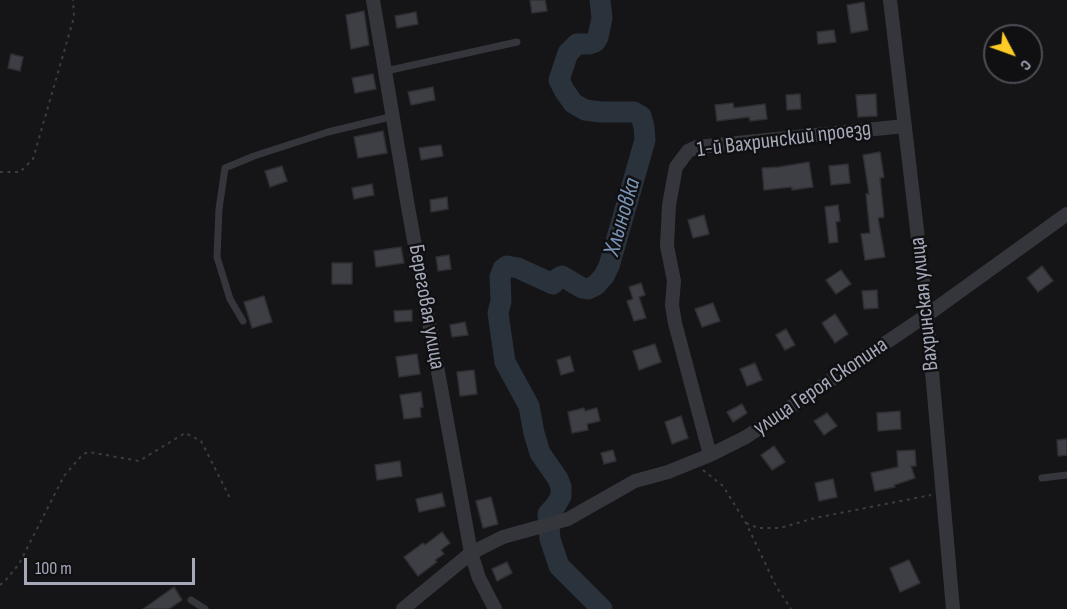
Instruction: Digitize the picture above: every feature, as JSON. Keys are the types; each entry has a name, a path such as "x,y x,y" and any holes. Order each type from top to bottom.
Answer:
{"street":[{"name":"Береговая улица","path":"373,0 471,554 479,578 495,609"},
{"name":"Вахринская улица","path":"890,0 927,315 953,609"},
{"name":"1-й Вахринский проезд","path":"710,455 672,305 674,281 667,246 669,205 676,167 688,151 697,147 905,126"},
{"name":"улица Героя Скопина","path":"403,609 471,554 503,537 568,519 635,481 668,472 746,437 927,315 1067,214"}],"lane":[{"path":"386,71 517,42"},
{"path":"243,321 230,299 217,257 219,209 225,168 328,132 394,116"},
{"path":"1042,478 1067,475"},
{"path":"191,600 205,609"}],"path":[{"path":"0,172 20,172 33,159 74,17 73,0"},
{"path":"0,585 19,564 64,476 83,454 90,452 139,461 185,433 201,441 230,498"},
{"path":"689,463 703,470 723,486 746,523 776,586 791,609"},
{"path":"746,523 758,528 780,528 815,518 943,493"}],"building":[{"path":"530,0 545,0 547,11 532,13"},
{"path":"864,2 868,30 851,33 847,5"},
{"path":"364,11 369,45 351,49 346,15"},
{"path":"416,12 418,24 397,28 395,16"},
{"path":"834,30 836,42 818,44 817,32"},
{"path":"11,54 23,57 20,71 8,68"},
{"path":"373,74 376,89 355,93 352,78"},
{"path":"433,87 435,100 411,105 408,92"},
{"path":"800,94 801,109 787,110 786,95"},
{"path":"876,94 877,116 858,117 856,95"},
{"path":"733,103 734,108 765,104 767,119 750,121 749,117 717,121 715,105"},
{"path":"383,131 387,153 358,158 354,137"},
{"path":"441,145 443,156 421,160 419,148"},
{"path":"880,152 884,177 880,178 884,217 878,218 885,257 865,260 861,234 870,233 866,194 869,194 863,155"},
{"path":"809,162 813,187 764,190 762,168"},
{"path":"848,164 850,183 831,185 829,166"},
{"path":"282,166 287,181 270,187 265,171"},
{"path":"372,184 374,195 354,199 352,188"},
{"path":"447,197 448,209 431,212 430,200"},
{"path":"838,205 840,221 836,222 838,242 829,243 825,207"},
{"path":"704,215 709,234 693,238 688,220"},
{"path":"401,247 404,263 376,267 374,251"},
{"path":"449,255 451,269 438,271 436,257"},
{"path":"332,263 352,263 352,284 332,284"},
{"path":"1042,266 1053,281 1038,292 1027,278"},
{"path":"841,270 851,284 836,294 826,280"},
{"path":"641,283 645,295 639,297 646,318 634,321 627,301 633,299 629,287"},
{"path":"877,290 878,308 864,309 862,291"},
{"path":"264,296 272,322 252,328 244,302"},
{"path":"713,303 720,321 702,327 695,309"},
{"path":"412,310 412,321 395,322 394,311"},
{"path":"835,314 848,334 835,343 822,323"},
{"path":"465,322 468,335 452,337 450,325"},
{"path":"786,329 795,345 785,350 776,335"},
{"path":"655,344 661,362 639,370 633,351"},
{"path":"417,354 420,374 399,377 396,357"},
{"path":"570,356 574,371 561,375 557,360"},
{"path":"755,363 762,380 747,386 740,369"},
{"path":"474,370 477,394 460,396 457,372"},
{"path":"421,392 423,407 420,408 421,417 404,419 400,395"},
{"path":"742,404 747,413 733,422 727,412"},
{"path":"584,408 585,411 597,408 600,421 587,424 588,430 572,433 568,412"},
{"path":"900,411 901,429 878,431 877,413"},
{"path":"827,413 837,426 824,435 814,421"},
{"path":"681,416 688,438 672,444 665,422"},
{"path":"1067,439 1067,455 1058,456 1057,440"},
{"path":"774,446 785,462 772,470 761,455"},
{"path":"613,450 616,461 604,464 601,453"},
{"path":"915,450 916,466 911,466 915,478 894,485 895,487 875,491 871,473 898,467 897,451"},
{"path":"400,461 402,476 377,480 375,465"},
{"path":"833,479 837,497 819,501 815,483"},
{"path":"442,493 445,506 419,512 416,499"},
{"path":"491,497 498,524 483,528 476,501"},
{"path":"442,532 450,543 441,550 444,554 418,576 404,557"},
{"path":"909,560 920,583 900,592 890,568"},
{"path":"507,562 512,573 497,581 492,569"},
{"path":"174,587 182,600 169,609 143,609"}],"waterway":[{"name":"Хлыновка","path":"600,0 602,18 598,37 595,42 577,44 568,53 559,80 573,103 585,110 634,112 641,116 644,127 645,140 609,266 596,285 588,289 562,276 553,284 518,268 507,266 500,277 501,301 498,313 505,362 529,406 540,453 561,487 561,496 548,514 550,539 559,566 602,609"}]}
